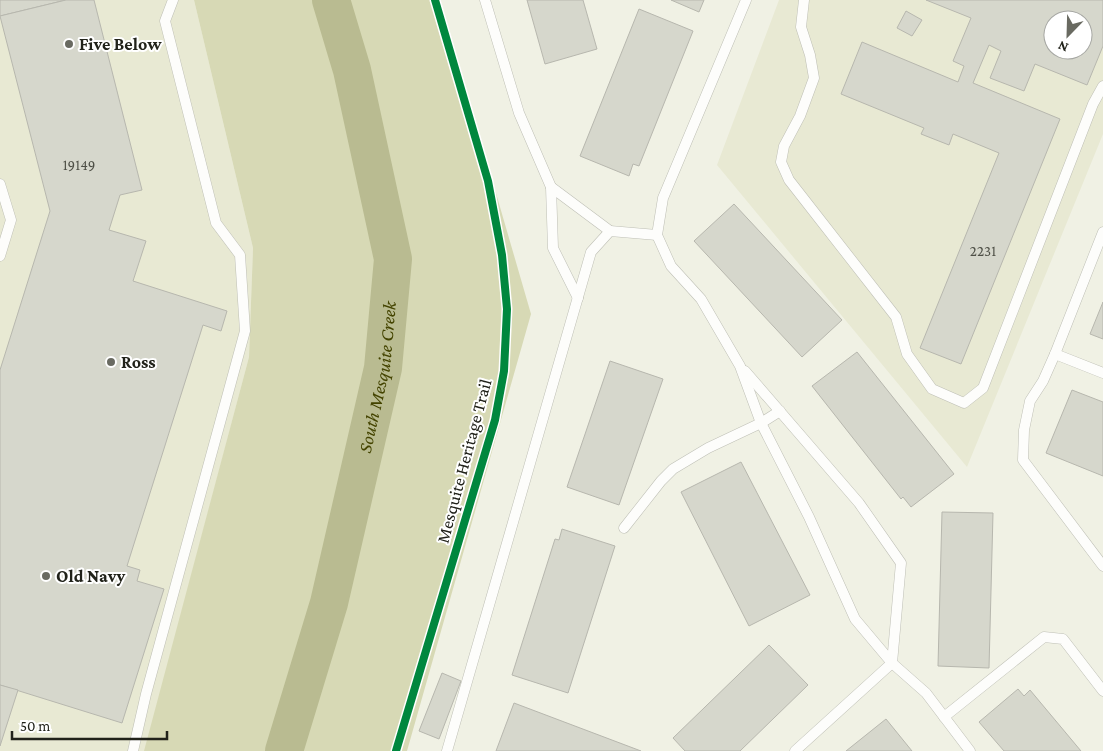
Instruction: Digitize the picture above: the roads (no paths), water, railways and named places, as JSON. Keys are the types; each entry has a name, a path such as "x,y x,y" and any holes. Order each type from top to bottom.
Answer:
{"lane":[{"path":"133,751 146,694 245,331 240,256 216,223 165,21 173,0"},
{"path":"485,0 519,113 551,187 553,248 578,298"},
{"path":"746,0 663,198 657,234 671,266 701,299 740,366 761,423 809,517 856,619 892,663 926,693 970,751"},
{"path":"804,0 801,26 810,55 814,78 800,116 784,146 781,162 789,180 896,317 907,354 932,389 964,403 983,388 1093,104 1103,86"},
{"path":"0,184 10,220 0,256"},
{"path":"551,187 610,231 657,234"},
{"path":"0,216 10,220"},
{"path":"447,751 591,252 610,231"},
{"path":"1103,232 1055,354 1043,381 1030,401 1024,430 1023,460 1103,566"},
{"path":"1055,354 1103,373"},
{"path":"740,366 859,503 901,563 892,663 794,751"},
{"path":"624,528 661,481 673,469 708,448 761,423 780,411"},
{"path":"944,717 1044,637 1063,639 1103,691"}],"waterway":[{"name":"South Mesquite Creek","path":"284,751 329,603 383,368 393,259 352,70 331,0"}],"place":[{"name":"Five Below","path":"69,44"},
{"name":"Ross","path":"111,362"},
{"name":"Old Navy","path":"46,576"}]}
